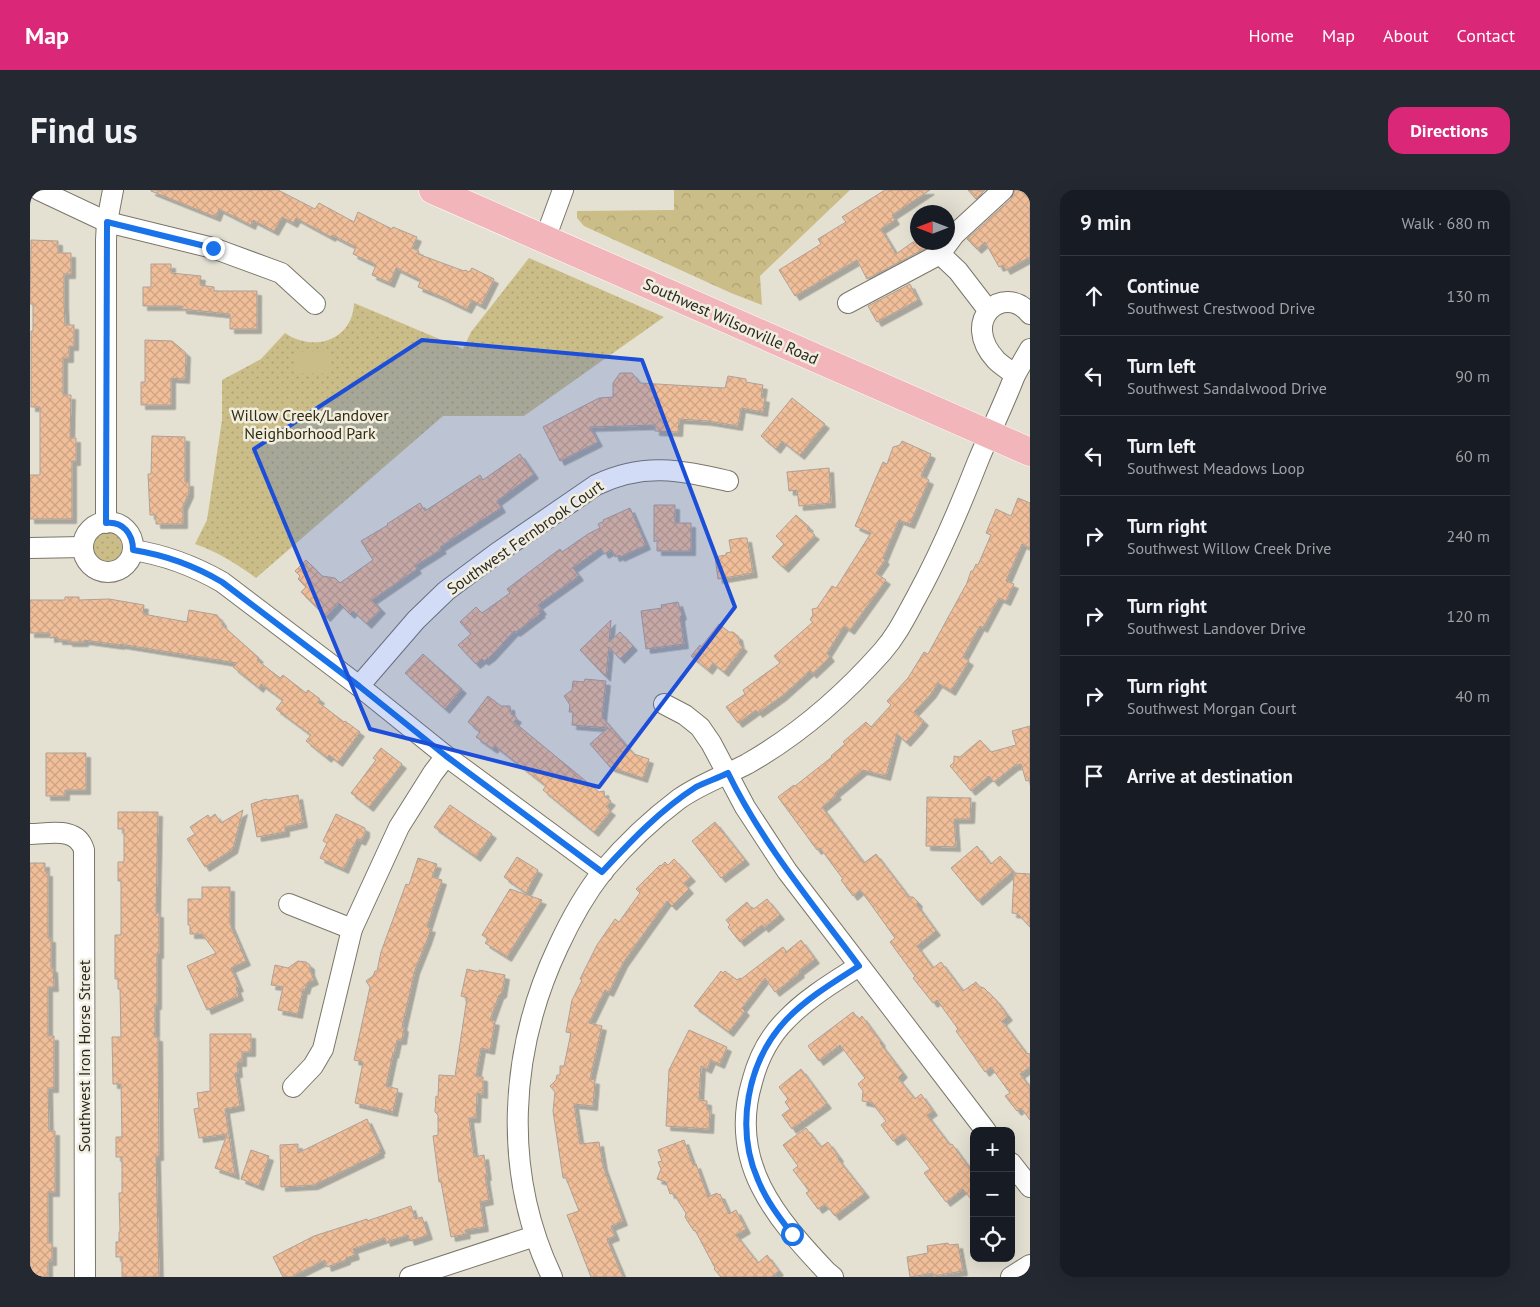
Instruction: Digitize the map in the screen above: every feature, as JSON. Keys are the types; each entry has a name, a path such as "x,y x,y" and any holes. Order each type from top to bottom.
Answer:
{"main road":[{"name":"Southwest Wilsonville Road","path":"433,190 1030,452"}],"street":[{"path":"39,190 107,222 213,248 281,273 315,304"},
{"path":"106,523 107,222 113,190"},
{"path":"557,244 563,190"},
{"path":"848,303 940,254 954,235 1003,190"},
{"path":"940,254 958,271 988,310"},
{"path":"1015,374 996,360 984,342 982,322 988,310 998,304 1008,303 1022,307 1030,314"},
{"path":"552,1277 535,1236 526,1202 520,1170 517,1137 518,1101 524,1048 550,963 563,935 602,872 639,832 698,786 749,762 792,734 832,704 883,651 899,630 953,525 1006,400 1015,374 1030,349"},
{"name":"Southwest Fernbrook Court","path":"359,686 416,620 446,591 497,552 596,486 611,478 658,469 674,470 728,481"},
{"path":"106,523 119,524 130,535 133,542 131,558 120,570 112,573 95,569 85,556 83,547 89,532 95,526 106,523"},
{"path":"30,548 83,547"},
{"path":"133,550 168,558 206,573 222,582 359,686 446,756 602,872"},
{"path":"664,704 685,715 700,727 728,773 745,807 778,856 859,966 983,1127"},
{"path":"293,1087 313,1066 323,1049 352,929 399,827 446,756"},
{"name":"Southwest Iron Horse Street","path":"30,834 71,834 82,843 84,850 85,1277"},
{"path":"290,904 352,929"},
{"path":"833,1277 792,1234 764,1193 748,1150 746,1134 747,1104 760,1059 776,1031 788,1018 826,987 859,966"},
{"path":"1015,1168 1030,1187"},
{"path":"410,1277 535,1236"},
{"path":"1011,1277 1030,1265"}],"highlighted area":[{"path":"422,340 642,360 735,607 599,787 370,729 254,449"}],"green space":[{"path":"674,190 850,190 760,276 762,305 731,293 584,226 577,218 577,211 674,210"},
{"name":"Willow Creek/Landover Neighborhood Park","path":"529,258 664,317 524,416 443,416 256,578 227,559 195,544 207,520 222,420 222,380 261,359 285,333 296,339 308,342 319,342 339,334 347,326 352,316 354,303 463,349 471,332"},
{"path":"331,351 331,373 295,373 295,352"},
{"path":"107,532 118,536 122,547 118,558 107,562 96,558 92,547 96,536"}],"building":[{"path":"151,190 278,190 315,209 319,203 354,222 358,212 392,229 393,227 417,237 412,248 419,251 418,254 464,271 469,272 472,268 494,279 481,305 472,300 467,309 418,287 421,280 396,268 390,283 372,275 376,265 353,254 356,247 332,235 331,237 296,218 293,223 282,217 274,231 253,220 251,225 219,209 216,217"},
{"path":"885,190 930,190 892,215 895,220 881,229 896,254 910,244 910,250 922,250 867,279 857,260 795,296 779,270 821,244 818,239 846,222 842,217"},
{"path":"968,190 985,190 976,199"},
{"path":"1015,190 1030,190 1030,257 1006,270 1003,265 999,267 985,242 977,249 967,239 1011,199"},
{"path":"31,240 58,241 58,253 71,253 71,274 64,274 64,303 65,325 74,325 74,346 69,346 69,358 63,358 63,395 71,395 70,438 76,438 76,461 72,461 72,519 30,519 30,475 40,475 40,407 31,407 33,304 30,304"},
{"path":"151,264 171,264 171,273 201,276 200,285 214,287 214,291 257,291 257,329 230,329 230,314 182,309 182,306 143,306 143,287 151,287"},
{"path":"910,284 918,300 877,322 868,306"},
{"path":"145,340 172,341 186,353 185,379 171,378 171,405 141,405 141,382 145,382"},
{"path":"620,373 632,373 640,383 725,388 728,376 746,379 746,382 763,385 761,397 765,398 763,412 741,408 738,426 679,419 678,432 655,431 655,425 590,427 598,442 560,461 543,427 599,398 613,397 613,383"},
{"path":"792,398 825,424 800,455 782,441 776,449 761,436"},
{"path":"152,436 185,437 185,482 189,482 189,493 183,506 183,524 156,524 156,515 150,515 148,474 151,474"},
{"path":"902,441 931,454 921,476 929,480 910,524 899,520 883,558 885,560 876,573 886,580 850,630 844,626 827,653 830,657 812,674 810,671 782,696 758,713 756,710 738,723 726,707 745,694 743,690 780,663 774,656 813,622 810,620 813,615 812,609 817,608 832,586 836,588 871,533 855,526 883,462 887,464 893,447 900,445"},
{"path":"520,454 534,474 497,501 501,508 440,547 442,549 415,566 417,569 372,600 381,609 367,624 353,611 350,614 339,603 326,617 301,592 306,587 298,579 300,576 295,571 306,560 322,576 335,578 340,583 373,560 361,541 420,503 425,511 480,475 483,480"},
{"path":"829,468 831,503 799,506 797,490 789,491 787,472"},
{"path":"1018,498 1030,503 1030,548 1022,544 1006,581 1014,584 1006,601 999,598 983,628 980,626 963,657 969,661 951,691 938,683 931,694 914,712 924,721 918,729 906,742 897,734 886,776 863,770 835,793 837,795 822,807 864,863 876,854 909,897 913,897 918,902 917,905 936,931 917,946 933,968 941,962 963,991 976,982 996,1000 1008,1016 1002,1021 1026,1053 1030,1054 1030,1067 1020,1074 1030,1087 1030,1120 1021,1108 1017,1111 1005,1096 1010,1093 991,1067 985,1072 937,1000 933,1003 913,978 915,976 890,942 895,938 860,890 853,896 820,848 817,850 778,797 832,757 845,744 843,742 866,722 871,727 891,705 887,701 908,678 924,652 928,654 967,583 971,571 973,571 976,564 978,565 991,535 986,533 996,509 1011,516"},
{"path":"654,505 675,505 675,523 691,523 691,551 657,551 657,540 654,542"},
{"path":"630,508 646,545 620,557 620,555 615,557 612,550 604,554 601,548 573,568 579,576 538,605 542,610 539,612 541,613 516,632 514,631 484,661 482,659 476,664 458,645 471,634 460,622 476,607 482,613 510,593 507,589 560,549 562,552 600,528 598,524 603,520"},
{"path":"796,515 809,527 807,529 815,535 784,568 772,557 784,544 776,536"},
{"path":"747,538 753,573 718,579 715,557 731,552 729,540"},
{"path":"65,597 79,597 79,600 109,599 144,605 143,614 187,622 189,610 217,615 222,625 259,658 257,660 280,678 283,675 306,693 308,690 320,699 318,702 360,732 338,762 329,755 327,758 306,741 311,735 276,709 283,700 261,684 259,688 233,667 237,663 120,644 84,640 84,642 68,642 68,640 58,640 58,637 50,638 50,633 30,633 30,600 65,600"},
{"path":"678,602 682,615 680,617 684,644 646,649 641,611 662,608 661,605"},
{"path":"611,620 609,642 620,632 633,646 620,659 609,647 606,677 580,650"},
{"path":"719,624 738,636 740,645 743,647 724,672 713,663 708,670 691,656 700,645 701,647"},
{"path":"423,654 462,689 445,709 405,673"},
{"path":"585,679 606,681 602,717 634,754 649,759 643,778 610,767 590,744 608,728 572,725 573,712 569,712 570,705 564,696 572,690 573,681 584,682"},
{"path":"488,696 501,706 510,706 511,714 517,718 514,722 599,792 604,791 605,797 611,801 606,807 611,811 594,832 543,790 546,786 495,746 493,749 476,737 480,732 468,722"},
{"path":"1030,726 1030,780 1026,781 1021,764 1014,766 994,782 989,776 971,791 950,766 954,762 954,756 960,757 980,740 991,752 1016,745 1012,731"},
{"path":"381,748 402,764 369,807 351,793 376,760 373,758"},
{"path":"46,753 86,753 86,790 65,790 65,796 46,796"},
{"path":"298,795 303,823 285,827 285,832 257,837 251,804 266,799"},
{"path":"927,797 971,798 970,819 954,819 956,847 926,846"},
{"path":"450,805 492,834 476,857 434,827"},
{"path":"243,810 233,849 205,867 187,839 195,834 190,827 208,815 210,818 215,814 221,823"},
{"path":"118,812 158,812 156,913 159,913 159,954 157,954 157,1005 155,1005 155,1033 153,1034 155,1034 155,1037 158,1037 159,1156 156,1156 159,1277 122,1277 122,1257 116,1257 116,1242 119,1242 120,1232 119,1193 122,1193 122,1157 116,1157 116,1137 122,1137 121,1084 113,1084 112,1037 121,1037 120,989 118,989 118,979 115,979 115,935 121,935 121,881 118,881 118,862 124,862 124,829 118,829"},
{"path":"336,814 365,828 361,841 357,839 344,869 320,858 327,843 323,841"},
{"path":"715,822 745,860 721,878 692,841"},
{"path":"977,846 991,864 1000,856 1013,871 978,901 951,868"},
{"path":"517,857 538,870 526,893 504,877"},
{"path":"418,858 437,864 432,877 442,880 427,927 431,928 415,970 402,1027 404,1027 402,1040 397,1040 386,1086 398,1089 393,1112 355,1103 363,1062 354,1060 370,987 366,981 377,971 381,952 406,884 409,885"},
{"path":"674,859 691,877 684,883 689,889 672,906 667,901 623,963 609,992 605,990 589,1023 602,1026 590,1079 595,1080 593,1106 574,1104 580,1144 599,1142 603,1166 623,1221 611,1226 615,1236 607,1239 623,1277 591,1277 567,1215 579,1211 566,1178 563,1178 553,1111 555,1092 550,1086 556,1080 557,1075 560,1075 560,1066 564,1066 571,1033 566,1032 572,1000 597,945 615,919 619,922 640,893 636,889 660,865 665,862 668,865"},
{"path":"30,863 45,863 45,872 48,872 48,938 51,938 51,968 53,968 54,987 48,987 48,1036 54,1036 54,1088 48,1088 49,1131 55,1131 55,1192 48,1192 48,1243 52,1243 52,1261 48,1261 48,1277 30,1277"},
{"path":"1014,873 1030,874 1030,927 1018,914 1012,913"},
{"path":"202,887 230,887 230,924 246,961 231,968 239,987 236,988 239,996 207,1010 187,966 216,953 202,934 190,934 190,925 188,925 188,899 202,899"},
{"path":"510,889 542,900 507,957 485,943 488,939 482,935"},
{"path":"767,899 780,915 764,928 762,925 740,942 728,927 730,925 726,920 747,902 752,909"},
{"path":"801,940 815,959 775,992 765,978 742,1008 745,1011 729,1032 694,1006 721,971 723,973 725,971 737,980 741,979 783,947 786,951 785,953"},
{"path":"298,961 306,962 310,965 310,971 314,980 307,983 305,990 303,989 298,1014 278,1010 283,987 271,985 275,965 288,968"},
{"path":"467,969 505,975 502,993 499,995 490,1020 495,1021 490,1050 481,1048 476,1076 483,1077 483,1094 477,1093 476,1118 469,1118 474,1157 484,1155 487,1176 485,1176 489,1200 480,1202 484,1227 465,1230 466,1234 451,1237 441,1182 439,1182 433,1136 438,1135 438,1115 435,1112 439,1075 455,1076 467,998 461,996"},
{"path":"853,1012 859,1019 862,1016 903,1073 898,1078 915,1099 921,1094 933,1111 927,1115 970,1169 970,1198 963,1189 946,1202 924,1173 930,1169 903,1134 893,1141 881,1125 886,1121 872,1103 862,1101 863,1091 858,1084 865,1078 840,1045 819,1061 808,1046"},
{"path":"689,1030 727,1047 720,1064 711,1060 707,1069 701,1066 699,1100 707,1101 707,1110 710,1110 709,1129 666,1126 669,1070"},
{"path":"210,1034 251,1034 251,1052 242,1052 242,1062 237,1062 238,1073 235,1073 240,1106 225,1109 235,1175 215,1168 227,1134 199,1138 194,1109 199,1108 197,1093 210,1091"},
{"path":"801,1069 827,1104 792,1129 782,1115 790,1109 785,1102 788,1099 779,1087"},
{"path":"367,1119 381,1149 379,1150 380,1153 314,1185 281,1187 280,1145 298,1144 298,1153"},
{"path":"806,1128 821,1147 828,1142 839,1157 838,1159 865,1193 835,1216 825,1204 818,1209 806,1193 809,1191 793,1170 798,1166 783,1145"},
{"path":"684,1140 693,1165 696,1164 708,1197 717,1193 720,1194 729,1214 736,1210 746,1229 736,1235 758,1263 767,1255 779,1271 771,1277 721,1277 714,1269 695,1230 685,1217 686,1213 673,1193 670,1194 666,1182 657,1179 661,1169 658,1162 662,1161 658,1150"},
{"path":"251,1150 269,1156 259,1186 241,1179"},
{"path":"411,1206 415,1219 422,1217 428,1235 410,1241 408,1235 386,1242 385,1238 353,1249 355,1255 346,1258 346,1260 327,1267 325,1260 291,1277 283,1277 273,1257 314,1236"},
{"path":"948,1243 949,1245 958,1244 963,1271 933,1276 933,1273 910,1277 907,1257 928,1253 927,1246"}],"route":[{"path":"213,248 107,222 106,523 119,524 125,529 133,542 133,550 168,558 206,573 222,582 359,686 446,756 602,872 639,832 679,799 698,786 728,773 745,807 783,864 859,966 826,987 788,1018 776,1031 760,1059 750,1089 747,1104 746,1134 752,1164 757,1179 772,1207 792,1234"}]}
